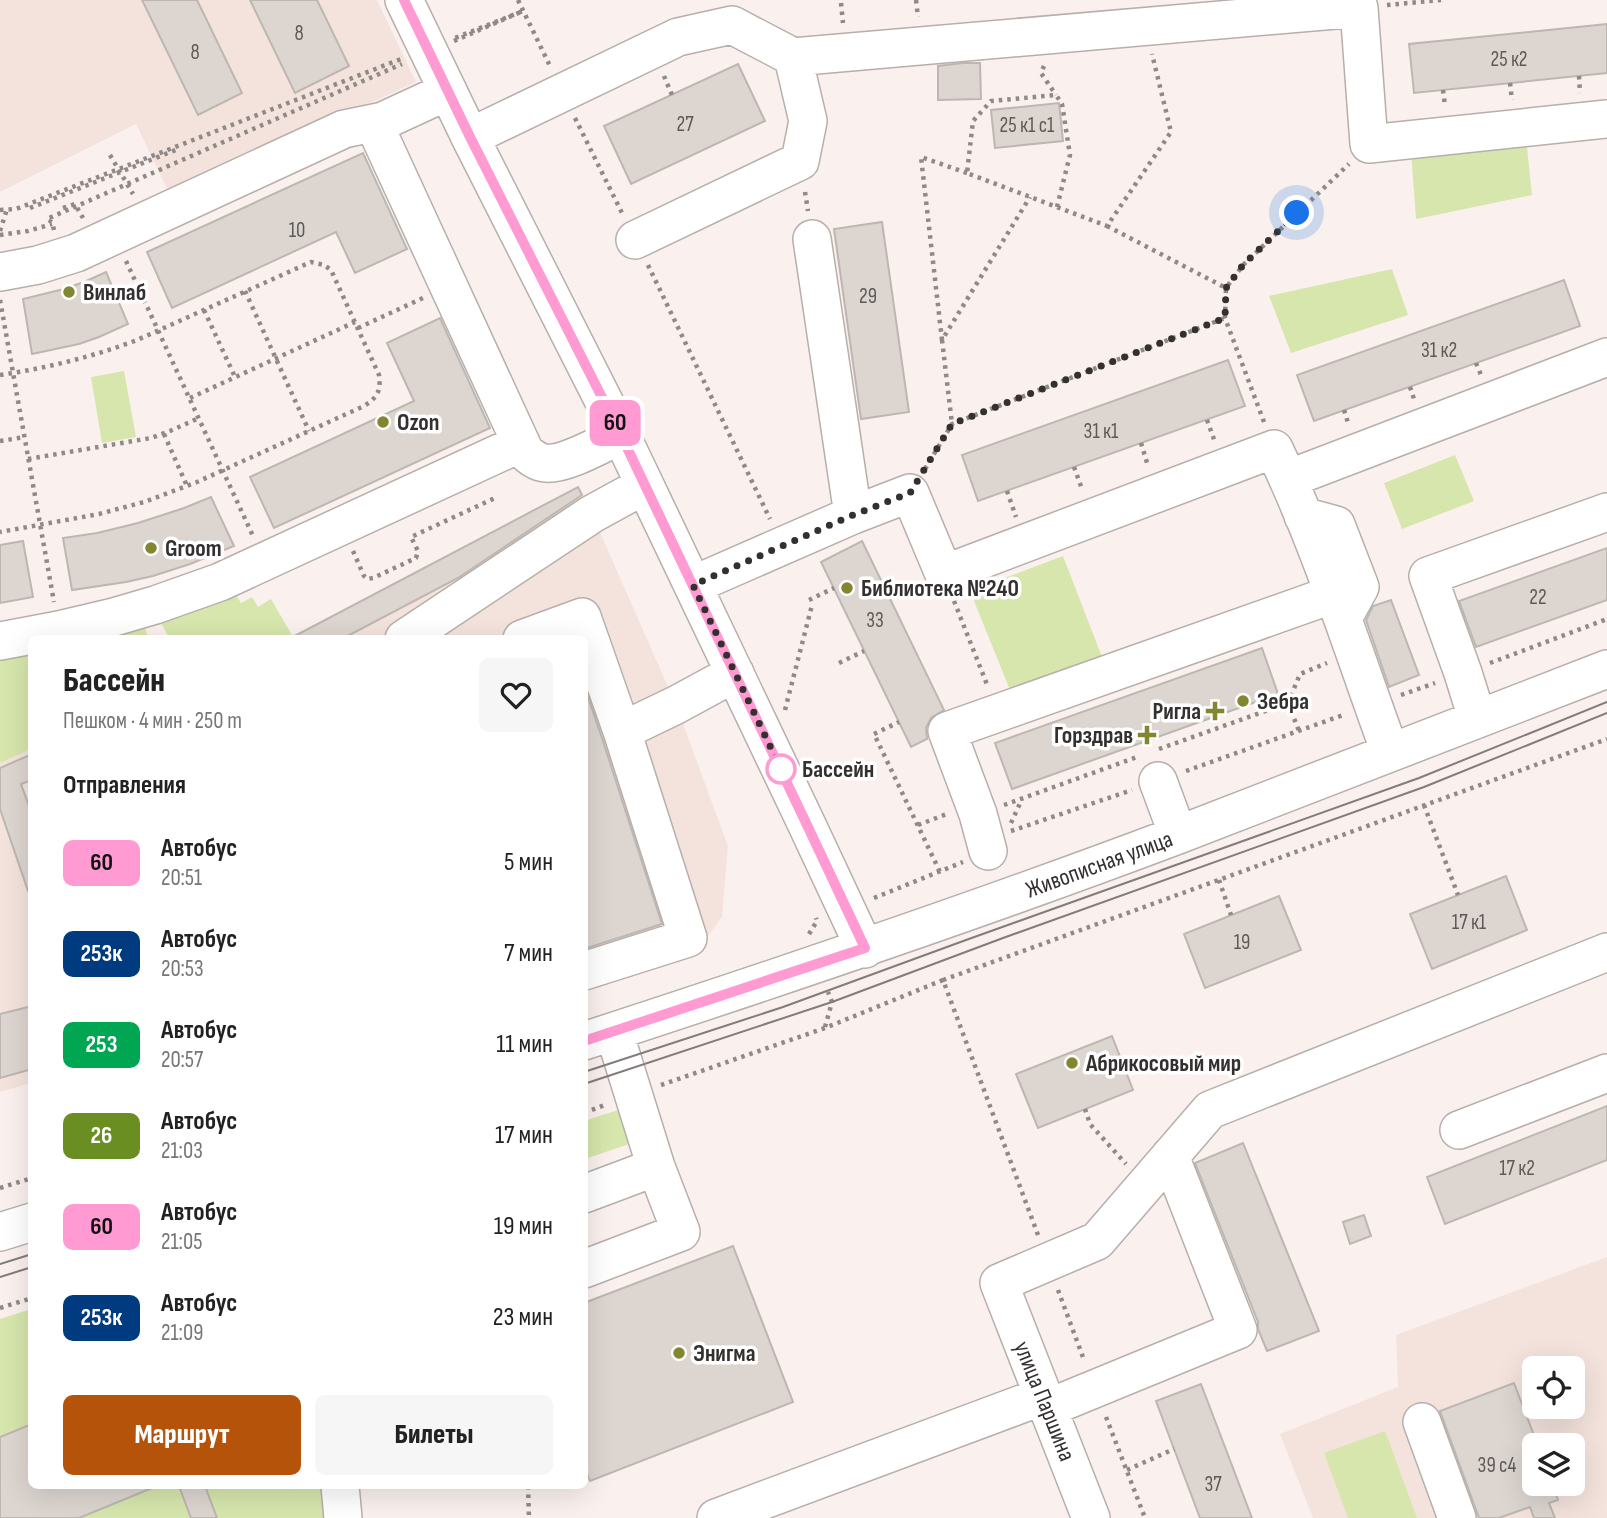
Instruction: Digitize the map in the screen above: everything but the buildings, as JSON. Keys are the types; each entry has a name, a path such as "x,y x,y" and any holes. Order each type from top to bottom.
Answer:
{"street":[{"path":"404,0 621,435 865,948"},
{"path":"470,137 678,37 732,25 793,57 1381,4 1369,144 1607,119"},
{"path":"635,240 800,161 807,121 793,57"},
{"path":"0,272 62,258 344,129 389,119 448,91"},
{"path":"374,124 405,218 462,340 525,452 535,460 553,464 621,435"},
{"path":"812,239 853,515"},
{"path":"693,585 910,493 944,574 1607,357"},
{"path":"30,635 155,606 220,582 521,443"},
{"path":"1281,464 1344,621 1390,752"},
{"path":"410,635 592,514 645,485"},
{"path":"1477,718 1428,576 1607,512"},
{"path":"533,635 582,617 622,731 688,938 588,970"},
{"path":"988,851 978,814 947,731 999,713 1344,621"},
{"path":"0,640 28,635"},
{"name":"Живописная улица","path":"599,1037 865,948 1178,835 1607,669"},
{"path":"622,731 735,673"},
{"path":"1153,762 1178,835"},
{"path":"1048,1262 1097,1241 1210,1110 1607,952"},
{"path":"588,1267 681,1232 656,1167 635,1094 599,1037"},
{"path":"1459,1130 1607,1073"},
{"path":"716,1518 1046,1402 1096,1389 1238,1329 1170,1156"},
{"path":"588,1192 656,1167"},
{"path":"0,1233 28,1223"},
{"name":"улица Паршина","path":"1048,1262 999,1283 1091,1518"},
{"path":"1422,1422 1457,1518"},
{"path":"340,1489 343,1518"}],"path":[{"path":"518,0 782,545"},
{"path":"1381,4 1441,0"},
{"path":"446,43 523,11"},
{"path":"1107,226 1171,132 1145,26"},
{"path":"8,209 0,233 28,231 52,223 47,219 407,58"},
{"path":"30,208 407,58"},
{"path":"0,210 16,209 407,58"},
{"path":"967,173 973,121 991,101 1056,96 1062,104 1070,155 1057,207"},
{"path":"1281,464 1225,318 1226,288 1243,265 1369,144"},
{"path":"110,155 147,220"},
{"path":"952,424 921,157 1107,226 1226,288"},
{"path":"800,161 812,239"},
{"path":"942,340 1030,197"},
{"path":"127,262 254,537"},
{"path":"0,375 82,359 111,350 311,262 331,270 379,375 380,387 373,401 364,406 187,486 121,509 0,532"},
{"path":"245,291 309,431"},
{"path":"358,328 429,295"},
{"path":"0,300 52,594"},
{"path":"204,310 235,377"},
{"path":"910,493 952,424 1225,318"},
{"path":"190,398 355,322"},
{"path":"29,460 151,438 199,418"},
{"path":"164,434 187,486"},
{"path":"0,441 24,437"},
{"path":"411,537 495,498"},
{"path":"353,550 364,576 370,579 416,558 418,551 408,529"},
{"path":"944,574 999,713"},
{"path":"783,720 811,603 834,588"},
{"path":"978,814 1153,762 1299,731 1607,619"},
{"path":"1023,799 1007,832 1153,762 1288,703 1300,674 1344,621"},
{"path":"839,663 864,651"},
{"path":"1288,703 1299,731"},
{"path":"899,722 875,736 940,872"},
{"path":"635,1094 825,1028 943,980 1605,740"},
{"path":"1424,805 1458,895"},
{"path":"866,902 988,851"},
{"path":"1219,880 1231,915"},
{"path":"807,937 817,920 812,908"},
{"path":"943,980 1145,1518"},
{"path":"1085,1109 1090,1124 1145,1186"},
{"path":"0,1188 28,1179"},
{"path":"0,1308 28,1299"},
{"path":"1127,1470 1174,1449"},
{"path":"528,1489 528,1518"}],"shaded area":[{"path":"0,0 377,0 416,82 170,195 136,124 0,192"},
{"path":"578,487 676,705 728,846 722,917 696,952 588,988 588,635 297,635"},
{"path":"28,750 28,1084 0,1092 0,763"},
{"path":"1607,1257 1607,1518 1313,1518 1280,1434 1398,1387 1396,1335"}],"green space":[{"path":"1526,138 1532,195 1416,219 1411,151"},
{"path":"1392,269 1408,315 1291,353 1269,296"},
{"path":"124,371 136,437 102,443 91,377"},
{"path":"1455,455 1474,501 1402,529 1384,483"},
{"path":"1063,556 1102,657 1010,690 970,591"},
{"path":"236,595 241,603 252,597 258,607 271,599 292,635 168,635 161,623"},
{"path":"145,628 148,635 113,635"},
{"path":"28,648 28,750 0,763 0,653"},
{"path":"627,1107 644,1139 588,1158 588,1120"},
{"path":"28,1310 28,1489 360,1489 360,1518 0,1518 0,1319"},
{"path":"1385,1431 1417,1518 1348,1518 1324,1453"}],"tram line":[{"path":"588,1071 783,1007 1419,778 1607,702"},
{"path":"588,1083 832,1002 1424,787 1607,713"},
{"path":"0,1264 28,1255"},
{"path":"0,1277 28,1268"}],"bus line":[{"name":"60","path":"404,0 621,435 865,948 588,1040"}],"place":[{"name":"Винлаб","path":"69,292"},
{"name":"Ozon","path":"383,422"},
{"name":"Groom","path":"151,548"},
{"name":"Библиотека №240","path":"847,588"},
{"name":"Зебра","path":"1243,701"},
{"name":"Ригла","path":"1215,711"},
{"name":"Горздрав","path":"1147,735"},
{"name":"Бассейн","path":"781,769"},
{"name":"Абрикосовый мир","path":"1072,1063"},
{"name":"Энигма","path":"679,1353"}],"route":[{"path":"781,769 693,585 910,493 952,424 1225,318 1226,288 1243,265 1297,213"}]}
